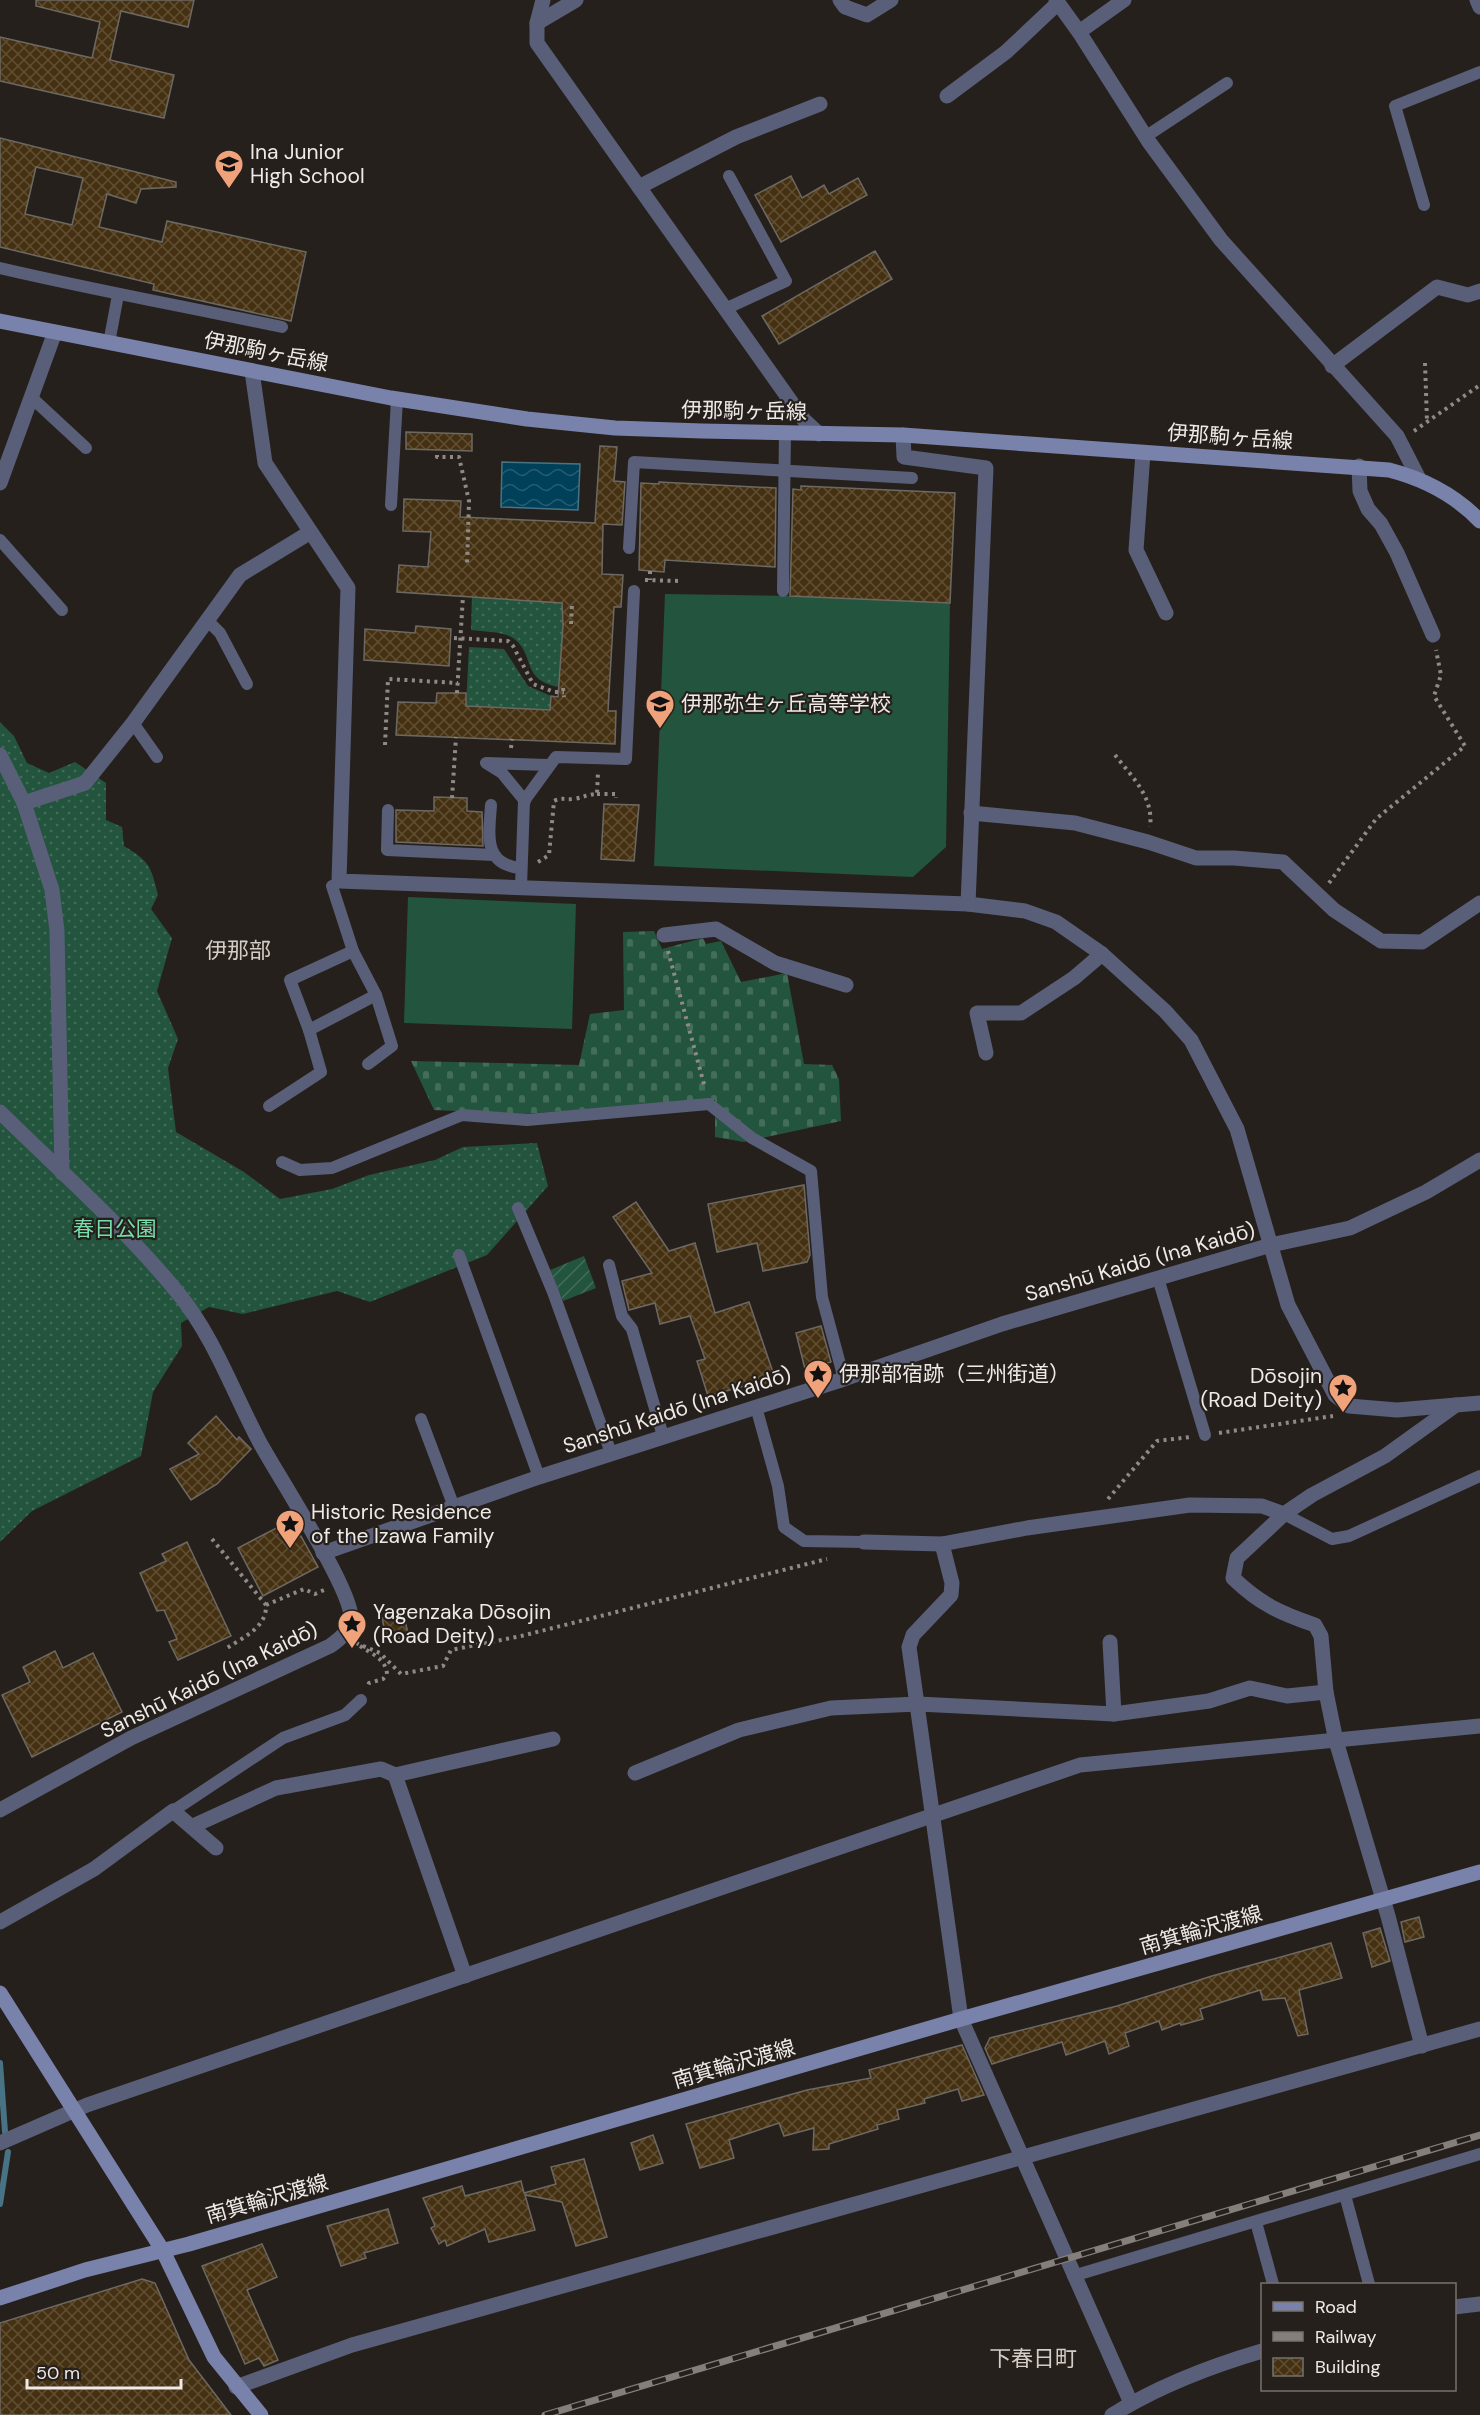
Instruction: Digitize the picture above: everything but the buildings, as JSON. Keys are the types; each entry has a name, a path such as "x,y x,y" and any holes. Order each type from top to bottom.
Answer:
{"main road":[{"name":"伊那駒ヶ岳線","path":"0,321 397,399 527,419 615,428 903,435 1359,466 1389,470 1419,477 1466,507 1480,521"},
{"name":"南箕輪沢渡線","path":"0,2298 86,2270 163,2252 961,2019 1480,1872"},
{"path":"0,1993 163,2252 214,2356 236,2387 261,2415"}],"street":[{"path":"543,0 537,23 537,43 804,420 819,434"},
{"path":"537,23 576,0"},
{"path":"840,0 845,7 867,15 891,0"},
{"path":"1079,32 1124,0"},
{"path":"1477,0 1480,7"},
{"path":"948,96 1006,52 1057,1 1145,137 1221,240 1397,436 1419,477"},
{"path":"639,187 736,137 819,104"},
{"path":"1332,366 1437,287 1468,295 1480,291"},
{"path":"0,483 55,332"},
{"path":"252,371 265,463 309,533 348,588 336,883 526,887 968,904 1025,911 1056,922 1102,954 1165,1011 1191,1040 1237,1129 1271,1245 1350,1228 1426,1192 1480,1160"},
{"path":"903,435 904,457 986,468 968,904"},
{"path":"1143,453 1136,550 1166,613"},
{"path":"1359,466 1360,491 1368,509 1381,524 1397,553 1433,635"},
{"path":"24,803 85,783 133,723 240,575 309,533"},
{"path":"0,755 24,803 52,890 57,931 62,1173"},
{"path":"971,813 1076,823 1148,842 1196,858 1243,858 1282,862 1319,897 1358,928 1381,941 1401,944 1422,942 1480,903"},
{"path":"664,935 716,929 775,963 846,985"},
{"path":"986,1053 977,1013 1022,1013 1074,978 1102,954"},
{"path":"0,1112 136,1245 180,1296 225,1368 259,1440 323,1553"},
{"name":"Sanshū Kaidō (Ina Kaidō)","path":"0,1810 131,1738 330,1646 348,1640 351,1616 323,1553 539,1477 844,1379 1002,1324 1271,1245 1288,1305 1335,1395 1349,1406"},
{"path":"1349,1406 1397,1410 1480,1403"},
{"path":"1422,2046 1383,1901 1336,1741 1326,1692 1321,1636 1315,1625 1277,1613 1253,1597 1233,1578 1237,1558 1284,1514 1312,1495 1385,1456 1456,1405"},
{"path":"864,1542 942,1545 1092,1518 1190,1505 1262,1506 1284,1514"},
{"path":"942,1545 951,1583 951,1596 913,1635 909,1647 961,2019 1131,2403"},
{"path":"1110,1642 1114,1714"},
{"path":"635,1773 739,1730 831,1708 918,1704 1114,1714 1209,1701 1250,1688 1287,1696 1326,1692"},
{"path":"0,2143 73,2110 934,1813 1080,1765 1222,1749 1336,1741 1480,1726"},
{"path":"192,1826 276,1788 381,1769 395,1775 553,1739"},
{"path":"395,1775 465,1976"},
{"path":"0,1922 94,1869 173,1811 216,1848"},
{"path":"236,2387 363,2342 1480,2030"},
{"path":"1456,2307 1480,2304"},
{"path":"1112,2415 1131,2403 1227,2362 1261,2352"}],"lane":[{"path":"1424,205 1395,106 1480,72"},
{"path":"1145,137 1227,83"},
{"path":"725,309 786,281 729,176"},
{"path":"0,268 118,295 145,298 282,327"},
{"path":"109,343 118,295"},
{"path":"32,398 86,448"},
{"path":"391,505 397,399"},
{"path":"783,591 785,433"},
{"path":"629,548 634,462 912,478"},
{"path":"0,540 62,610"},
{"path":"526,887 521,868 525,801 548,765 556,758 626,759 637,586"},
{"path":"207,620 220,633 247,684"},
{"path":"133,723 157,757"},
{"path":"525,801 502,773 486,763 548,765"},
{"path":"490,805 489,838 494,855 507,867 521,868"},
{"path":"388,810 387,850 494,855"},
{"path":"336,883 353,951 376,995 392,1046 368,1064"},
{"path":"269,1106 321,1072 309,1030 290,980 353,951"},
{"path":"309,1030 376,995"},
{"path":"282,1162 300,1170 332,1168 462,1115 527,1120 709,1104 752,1138 811,1171 822,1298 844,1379"},
{"path":"518,1208 553,1292 611,1453"},
{"path":"459,1255 539,1477"},
{"path":"609,1265 622,1316 632,1329 663,1436"},
{"path":"1158,1278 1205,1435"},
{"path":"756,1407 778,1486 784,1527 804,1541 864,1542"},
{"path":"421,1419 454,1507"},
{"path":"1284,1514 1332,1539 1349,1536 1480,1476"},
{"path":"173,1811 283,1738 345,1715 361,1700"},
{"path":"1073,2276 1480,2154"},
{"path":"1345,2195 1369,2283"},
{"path":"1256,2222 1273,2283"}],"path":[{"path":"1425,363 1427,422"},
{"path":"1407,430 1414,431 1480,385"},
{"path":"436,455 437,457 459,457 469,501 467,565"},
{"path":"650,571 650,580"},
{"path":"637,586 650,580 680,581"},
{"path":"457,693 463,596"},
{"path":"571,624 572,604"},
{"path":"1319,897 1376,819 1466,746 1434,696 1441,675 1433,635"},
{"path":"454,638 508,642 513,646 533,684 554,692 564,692"},
{"path":"385,745 388,679 458,683"},
{"path":"452,798 456,737"},
{"path":"1115,755 1146,795 1151,818 1148,842"},
{"path":"597,794 598,759"},
{"path":"526,887 531,867 549,855 554,801 560,797 574,799 585,794 616,794 616,798"},
{"path":"664,935 709,1104"},
{"path":"1092,1518 1156,1441 1345,1415 1349,1406"},
{"path":"212,1539 266,1605 267,1613 253,1632 227,1648"},
{"path":"348,1640 380,1653 401,1674 444,1666 451,1650 521,1636 831,1557"},
{"path":"266,1605 304,1589 315,1593 338,1583"},
{"path":"348,1640 382,1660 386,1666 387,1674 383,1679 369,1683 361,1700"}],"green space":[{"path":"665,594 789,596 950,603 946,847 913,877 654,866"},
{"path":"472,597 565,603 559,687 547,684 533,673 520,644 513,638 498,633 471,630"},
{"path":"469,647 504,649 528,686 551,696 550,710 466,706"},
{"name":"春日公園","path":"0,722 14,736 27,763 49,773 75,762 106,783 106,820 122,827 124,846 144,860 151,871 158,895 151,909 172,938 157,991 178,1039 168,1068 176,1132 244,1172 280,1199 332,1189 369,1175 435,1160 463,1147 537,1143 548,1186 487,1255 370,1302 337,1291 243,1314 209,1307 181,1323 182,1346 153,1392 141,1456 32,1511 0,1542"},
{"path":"408,897 576,904 572,1029 404,1023"},
{"path":"654,931 662,949 703,938 706,944 721,941 741,982 787,973 804,1064 832,1065 839,1079 841,1121 744,1142 715,1137 715,1100 523,1114 434,1110 411,1061 579,1065 590,1014 624,1010 623,932"},
{"path":"584,1256 596,1288 563,1301 550,1270"}],"water":[{"path":"502,462 580,464 578,510 501,507"}],"waterway":[{"path":"0,2063 5,2132"},
{"path":"0,2204 8,2152"}],"railway":[{"path":"545,2415 1480,2135"}],"place":[{"name":"Ina Junior High School","path":"229,190"},
{"name":"伊那弥生ヶ丘高等学校","path":"660,730"},
{"name":"伊那部宿跡（三州街道）","path":"818,1400"},
{"name":"Dōsojin (Road Deity)","path":"1343,1414"},
{"name":"Historic Residence of the Izawa Family","path":"290,1550"},
{"name":"Yagenzaka Dōsojin (Road Deity)","path":"352,1650"}],"district":[{"name":"伊那部","path":"238,950"},
{"name":"下春日町","path":"1033,2358"}]}
